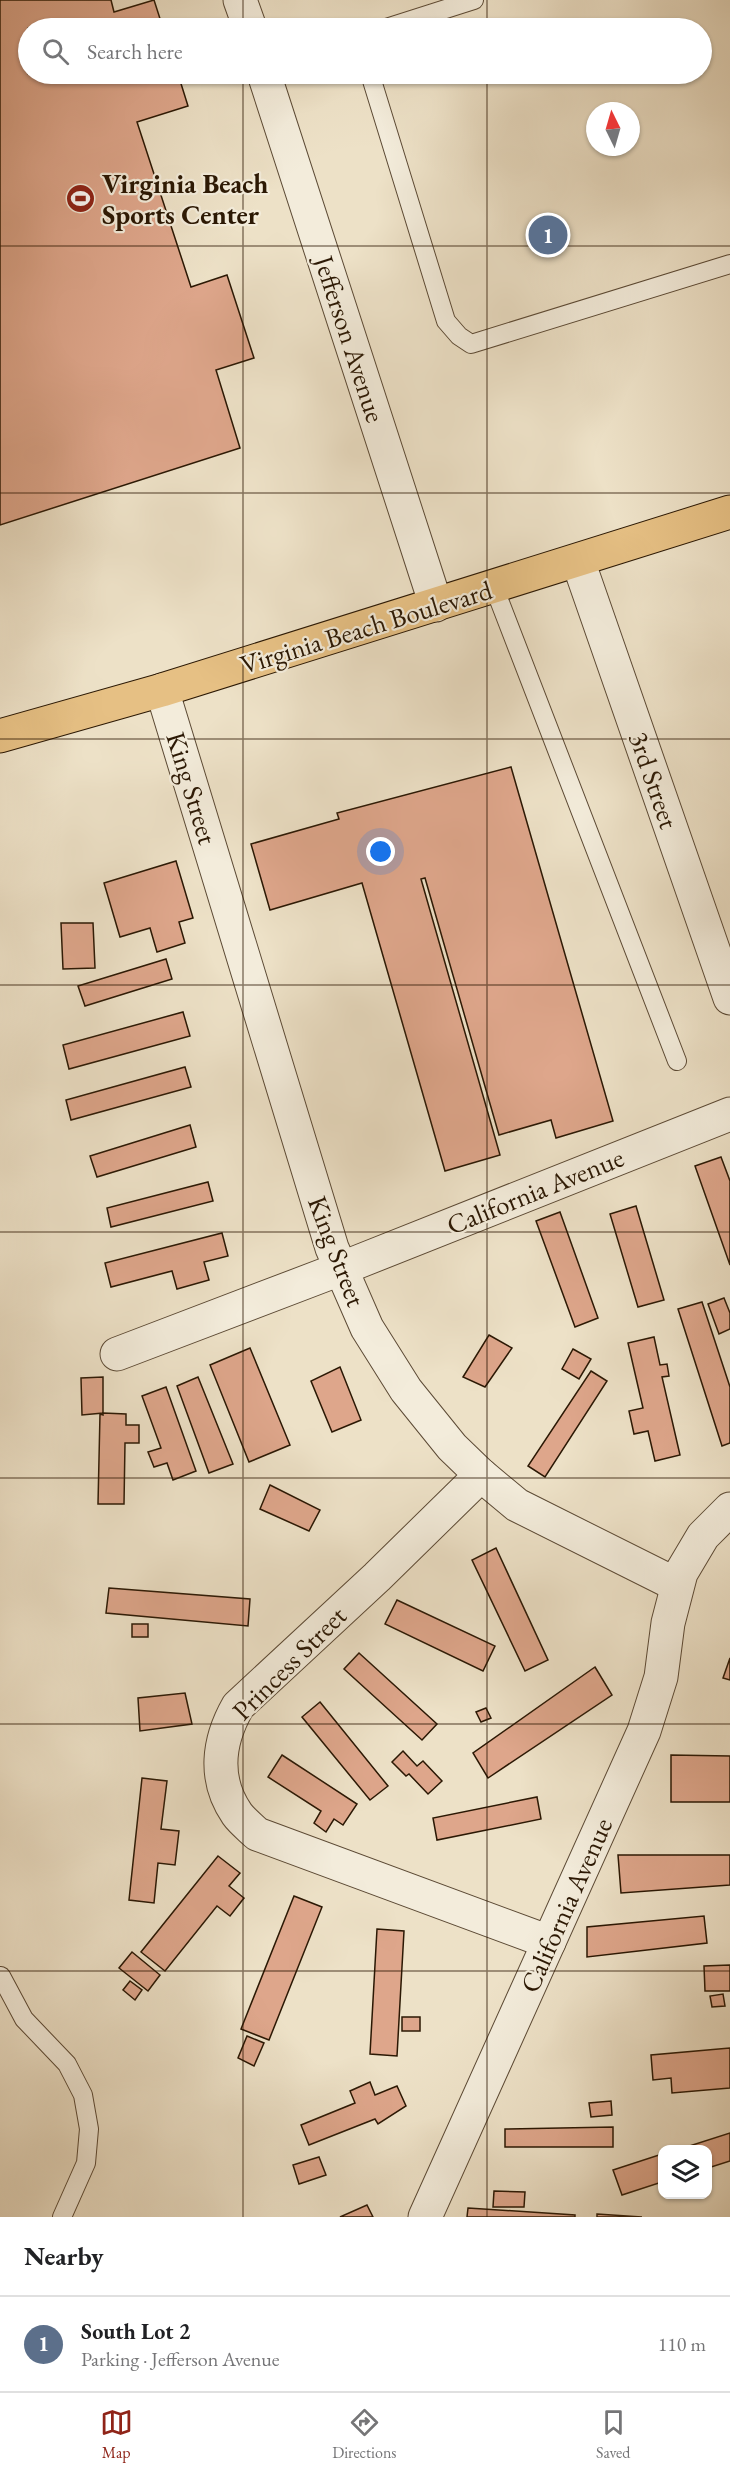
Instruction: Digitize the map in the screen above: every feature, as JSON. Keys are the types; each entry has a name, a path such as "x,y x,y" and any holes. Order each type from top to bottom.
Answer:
{"main road":[{"name":"Virginia Beach Boulevard","path":"0,736 162,690 730,512"}],"street":[{"path":"240,0 246,18"},
{"name":"Jefferson Avenue","path":"267,84 436,605"},
{"name":"3rd Street","path":"578,561 718,926 730,998"},
{"name":"King Street","path":"162,690 332,1248 367,1328 406,1390 452,1447 517,1505 677,1585"},
{"name":"California Avenue","path":"117,1354 340,1269 730,1114"},
{"name":"Princess Street","path":"481,1475 377,1577 238,1706 227,1726 219,1754 222,1783 237,1814 257,1834 549,1942"},
{"path":"677,1585 681,1573 703,1536 730,1509"},
{"name":"California Avenue","path":"425,2217 644,1731 661,1677 668,1623 677,1585"}],"lane":[{"path":"417,18 474,0"},
{"path":"373,84 446,321 459,336 471,344 730,264"},
{"path":"494,587 677,1061"},
{"path":"0,1976 24,2019 67,2064 83,2095 89,2129 86,2163 62,2217"}],"building":[{"name":"Virginia Beach Sports Center","path":"0,0 111,0 114,12 154,0 160,18 18,18 18,84 181,84 188,106 137,122 191,287 227,275 254,358 216,370 240,448 0,525"},
{"path":"511,767 613,1121 556,1138 551,1120 499,1135 425,878 421,879 500,1155 445,1171 362,883 270,910 251,844 339,819 337,813"},
{"path":"176,861 193,918 179,922 185,943 157,952 150,928 120,937 104,883"},
{"path":"61,923 93,923 95,968 63,969"},
{"path":"166,959 172,979 85,1006 78,986"},
{"path":"183,1012 190,1036 69,1069 63,1045"},
{"path":"185,1067 191,1087 71,1120 66,1100"},
{"path":"190,1125 196,1147 97,1177 90,1156"},
{"path":"721,1157 730,1181 730,1265 695,1166"},
{"path":"208,1182 213,1201 111,1227 107,1208"},
{"path":"636,1206 664,1300 638,1307 610,1214"},
{"path":"560,1212 598,1318 575,1327 536,1221"},
{"path":"222,1233 228,1256 204,1262 209,1280 177,1289 172,1271 111,1287 105,1263"},
{"path":"724,1298 730,1313 730,1329 719,1334 708,1304"},
{"path":"702,1302 730,1387 730,1443 722,1446 678,1309"},
{"path":"489,1335 512,1348 485,1387 463,1377"},
{"path":"654,1337 660,1365 667,1364 669,1376 662,1377 680,1455 655,1461 648,1431 634,1434 629,1411 643,1408 628,1343"},
{"path":"250,1348 290,1445 249,1462 210,1365"},
{"path":"573,1349 591,1359 579,1379 562,1369"},
{"path":"340,1367 361,1420 332,1432 311,1381"},
{"path":"591,1371 607,1381 545,1477 528,1466"},
{"path":"103,1377 103,1413 82,1415 81,1378"},
{"path":"198,1377 233,1464 209,1473 177,1386"},
{"path":"166,1387 196,1471 173,1480 167,1463 154,1467 148,1452 161,1448 142,1396"},
{"path":"103,1413 126,1414 126,1425 139,1425 139,1443 125,1443 124,1504 98,1504 100,1414 103,1415"},
{"path":"270,1485 320,1510 309,1531 260,1509"},
{"path":"496,1548 548,1660 525,1671 472,1560"},
{"path":"109,1588 250,1599 248,1626 106,1613"},
{"path":"397,1600 495,1646 483,1671 385,1624"},
{"path":"132,1624 148,1624 148,1637 132,1637"},
{"path":"359,1653 437,1724 422,1740 344,1669"},
{"path":"730,1658 730,1680 723,1678"},
{"path":"595,1667 612,1695 488,1778 473,1753"},
{"path":"185,1693 192,1724 140,1731 138,1698"},
{"path":"320,1702 388,1786 370,1800 302,1717"},
{"path":"486,1708 491,1718 481,1722 476,1712"},
{"path":"403,1751 417,1766 423,1761 442,1781 428,1794 409,1774 406,1776 392,1762"},
{"path":"282,1755 357,1804 343,1825 334,1819 326,1832 314,1823 321,1811 268,1777"},
{"path":"671,1755 730,1756 730,1802 671,1802"},
{"path":"142,1778 167,1781 161,1829 179,1831 175,1865 158,1863 154,1903 129,1900"},
{"path":"537,1797 541,1819 437,1840 433,1818"},
{"path":"618,1855 730,1855 730,1885 621,1893"},
{"path":"218,1856 240,1873 229,1886 244,1898 230,1916 217,1906 165,1971 141,1952"},
{"path":"294,1896 322,1907 269,2040 241,2029"},
{"path":"704,1916 707,1943 587,1957 587,1927"},
{"path":"377,1929 404,1931 397,2056 370,2054"},
{"path":"132,1952 160,1975 148,1991 119,1968"},
{"path":"730,1965 730,1991 705,1991 704,1966"},
{"path":"130,1981 142,1990 135,2000 123,1990"},
{"path":"723,1994 725,2006 712,2007 710,1996"},
{"path":"402,2017 420,2017 420,2031 402,2031"},
{"path":"247,2036 264,2043 254,2066 238,2058"},
{"path":"730,2048 730,2088 672,2093 671,2078 653,2080 651,2055"},
{"path":"370,2082 375,2095 397,2086 406,2106 378,2124 375,2119 309,2145 301,2125 355,2103 350,2091"},
{"path":"611,2101 612,2115 591,2117 589,2103"},
{"path":"613,2127 613,2147 505,2147 505,2129"},
{"path":"730,2133 730,2161 712,2167 712,2145 693,2145"},
{"path":"658,2155 658,2183 622,2195 613,2170"},
{"path":"319,2157 326,2175 299,2184 293,2165"},
{"path":"494,2191 525,2192 524,2207 493,2207"},
{"path":"367,2205 373,2217 340,2217"},
{"path":"468,2208 575,2215 575,2217 467,2217"},
{"path":"597,2214 642,2217 597,2217"}],"place":[{"name":"Virginia Beach Sports Center","path":"81,199"},
{"name":"South Lot 2","path":"548,235"}]}
